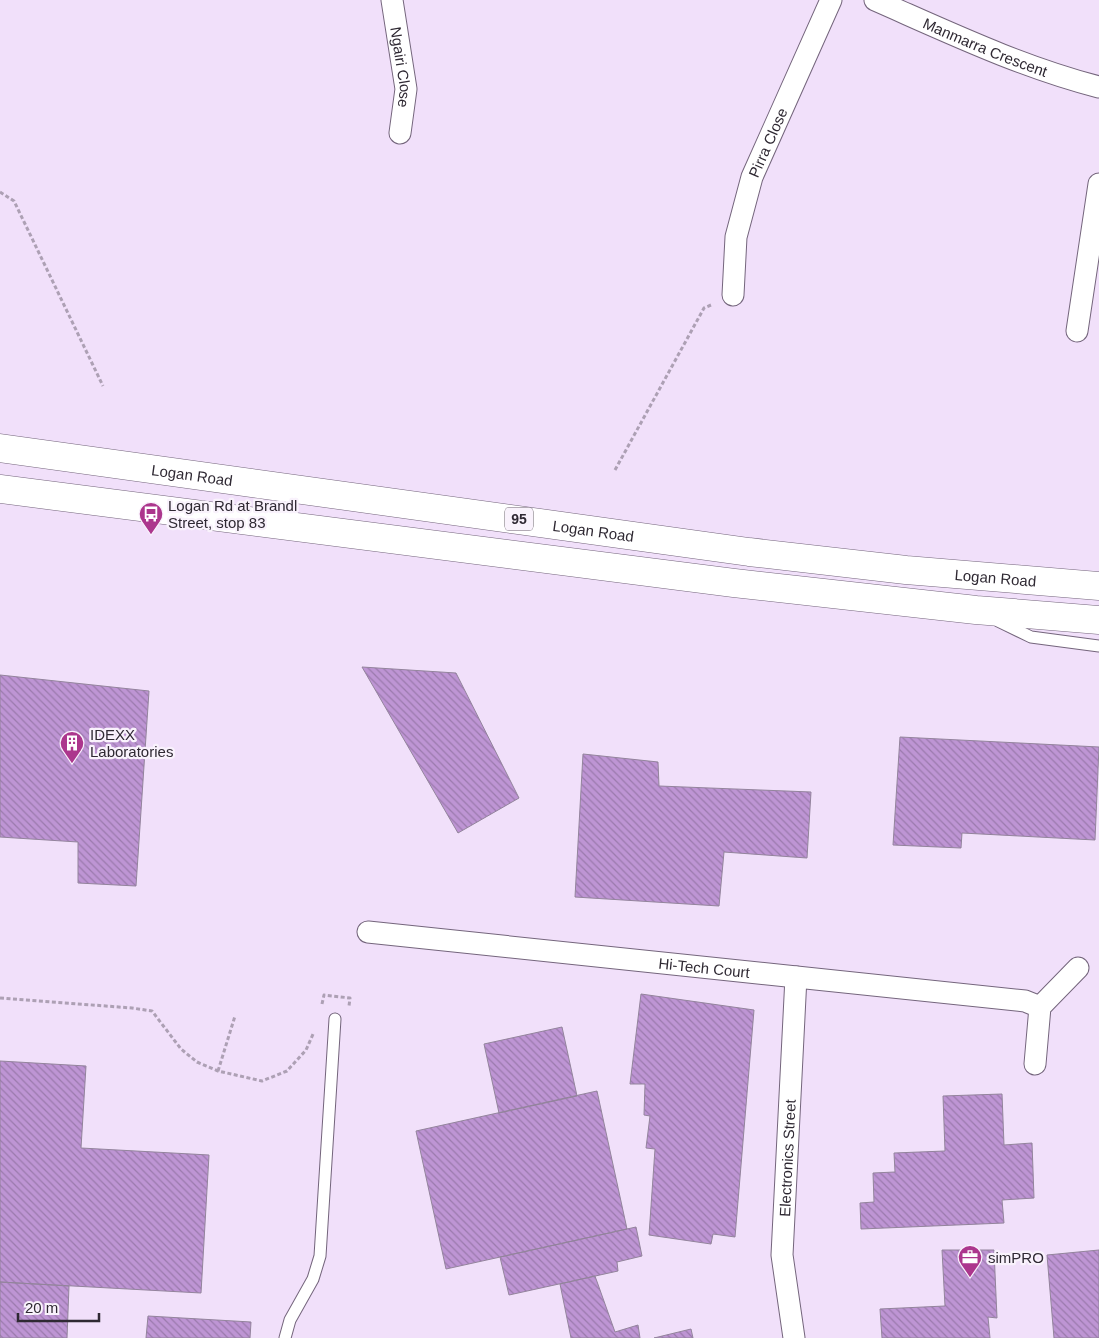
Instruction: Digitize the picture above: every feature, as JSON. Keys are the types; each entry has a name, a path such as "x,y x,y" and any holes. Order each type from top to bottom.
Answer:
{"main road":[{"name":"Logan Road","path":"0,448 749,552 906,570 1099,586"},
{"path":"0,489 152,506 714,581 976,610 1099,620"}],"street":[{"name":"Ngairi Close","path":"392,0 406,89 400,132"},
{"name":"Pirra Close","path":"733,295 736,237 752,177 831,0"},
{"name":"Manmarra Crescent","path":"875,0 1012,60 1064,78 1099,87"},
{"path":"1077,331 1099,184"},
{"name":"Hi-Tech Court","path":"368,932 1026,1001 1040,1007"},
{"path":"1035,1064 1040,1007 1078,968"},
{"name":"Electronics Street","path":"794,1338 782,1255 796,977"}],"lane":[{"path":"976,610 1032,637 1099,646"},
{"path":"285,1338 290,1320 313,1279 320,1256 335,1019"}],"path":[{"path":"0,192 14,201 103,386"},
{"path":"615,470 704,308 733,295"},
{"path":"320,1010 324,995 350,998 349,1008"},
{"path":"0,998 152,1011 181,1049 197,1062 218,1071 262,1081 287,1071 306,1050 316,1026"},
{"path":"218,1071 235,1016"}],"building":[{"path":"362,667 456,673 519,798 458,833"},
{"name":"IDEXX Laboratories","path":"0,675 149,691 136,886 78,883 78,842 0,837"},
{"path":"900,737 1099,747 1095,840 962,833 961,848 893,845"},
{"path":"583,754 658,762 659,786 811,792 807,858 724,852 719,906 575,897"},
{"path":"641,994 754,1010 735,1237 713,1234 711,1244 649,1235 655,1149 646,1148 650,1116 644,1115 645,1084 630,1084"},
{"path":"562,1027 577,1096 499,1113 484,1044"},
{"path":"0,1061 86,1066 81,1148 209,1155 201,1293 0,1282"},
{"path":"597,1091 627,1229 446,1269 416,1131"},
{"path":"1002,1094 1004,1145 1032,1143 1034,1198 1002,1200 1004,1223 861,1229 860,1203 874,1202 873,1173 895,1172 894,1153 945,1151 943,1096"},
{"path":"636,1227 642,1256 617,1262 618,1271 509,1295 500,1257"},
{"name":"simPRO","path":"942,1250 994,1250 997,1318 988,1317 990,1338 882,1338 880,1309 945,1306"},
{"path":"1099,1250 1099,1338 1054,1338 1047,1255"},
{"path":"595,1276 615,1332 638,1325 640,1338 571,1338 560,1284"},
{"path":"0,1282 69,1286 67,1338 0,1338"},
{"path":"148,1316 251,1322 250,1338 146,1338"},
{"path":"691,1329 693,1338 654,1338"}],"place":[{"name":"Logan Rd at Brandl Street, stop 83","path":"151,535"},
{"name":"IDEXX Laboratories","path":"72,764"},
{"name":"simPRO","path":"970,1278"}]}
